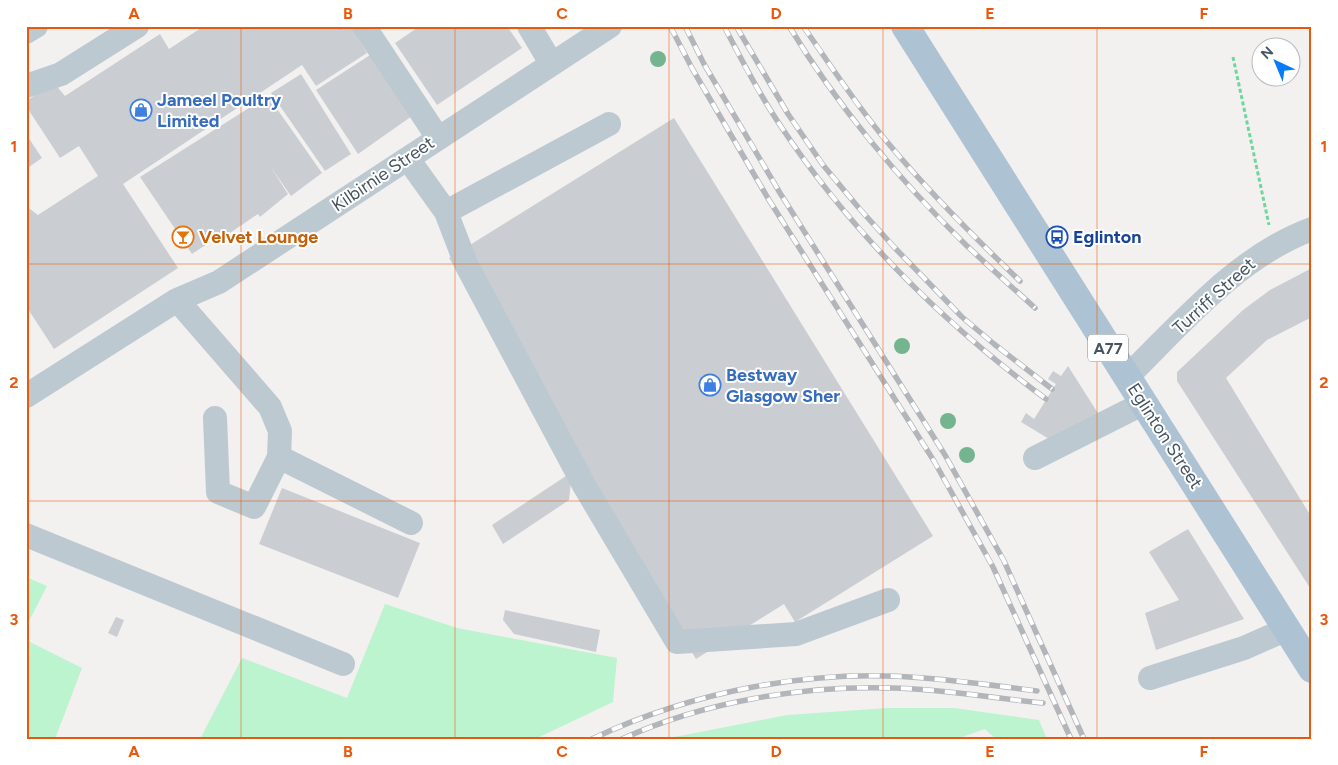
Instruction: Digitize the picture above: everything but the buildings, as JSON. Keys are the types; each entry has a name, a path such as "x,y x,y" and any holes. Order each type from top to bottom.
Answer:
{"main road":[{"name":"Eglinton Street","path":"905,26 1286,629 1309,659"}],"street":[{"path":"26,32 36,26"},
{"path":"364,26 438,138"},
{"path":"529,26 551,63"},
{"name":"Kilbirnie Street","path":"26,396 177,300 219,282 610,26"},
{"path":"26,86 61,74 122,30"},
{"path":"446,212 609,124"},
{"path":"408,159 446,212 466,264 585,487 677,642 796,634 888,600"},
{"name":"Turriff Street","path":"1127,377 1221,286 1247,264 1273,246 1312,229"},
{"path":"177,300 270,407 280,431 279,457 254,507 218,492 215,418"},
{"path":"1035,458 1144,403"},
{"path":"279,457 411,523"},
{"path":"26,535 343,664"},
{"path":"1150,678 1244,648 1286,629"}],"path":[{"path":"1233,57 1273,246"}],"green space":[{"path":"26,577 47,586 26,627"},
{"path":"385,604 457,628 617,658 613,702 535,739 200,739 242,658 347,698"},
{"path":"26,640 82,668 55,739 26,739"},
{"path":"888,708 954,708 1039,720 1047,739 996,739 985,729 956,739 664,739 787,715"}],"railway":[{"path":"670,26 693,70 769,200 934,461 993,567 1071,739"},
{"path":"685,26 704,64 780,193 945,455 1004,561 1084,739"},
{"path":"724,26 743,63 778,122 835,200 900,272 935,306 971,339 1046,399"},
{"path":"736,26 788,114 823,165 858,207 962,317 1052,389"},
{"path":"789,26 848,113 893,168 965,244 1035,308"},
{"path":"803,26 888,143 952,214 1020,281"},
{"path":"592,739 631,722 712,696 797,680 882,676 924,678 1037,691"},
{"path":"622,739 653,726 720,706 754,698 824,689 911,689 1043,703"}],"place":[{"name":"Jameel Poultry Limited","path":"141,110"},
{"name":"Velvet Lounge","path":"183,237"},
{"name":"Eglinton","path":"1057,237"},
{"name":"Bestway Glasgow Sher","path":"710,385"}]}
